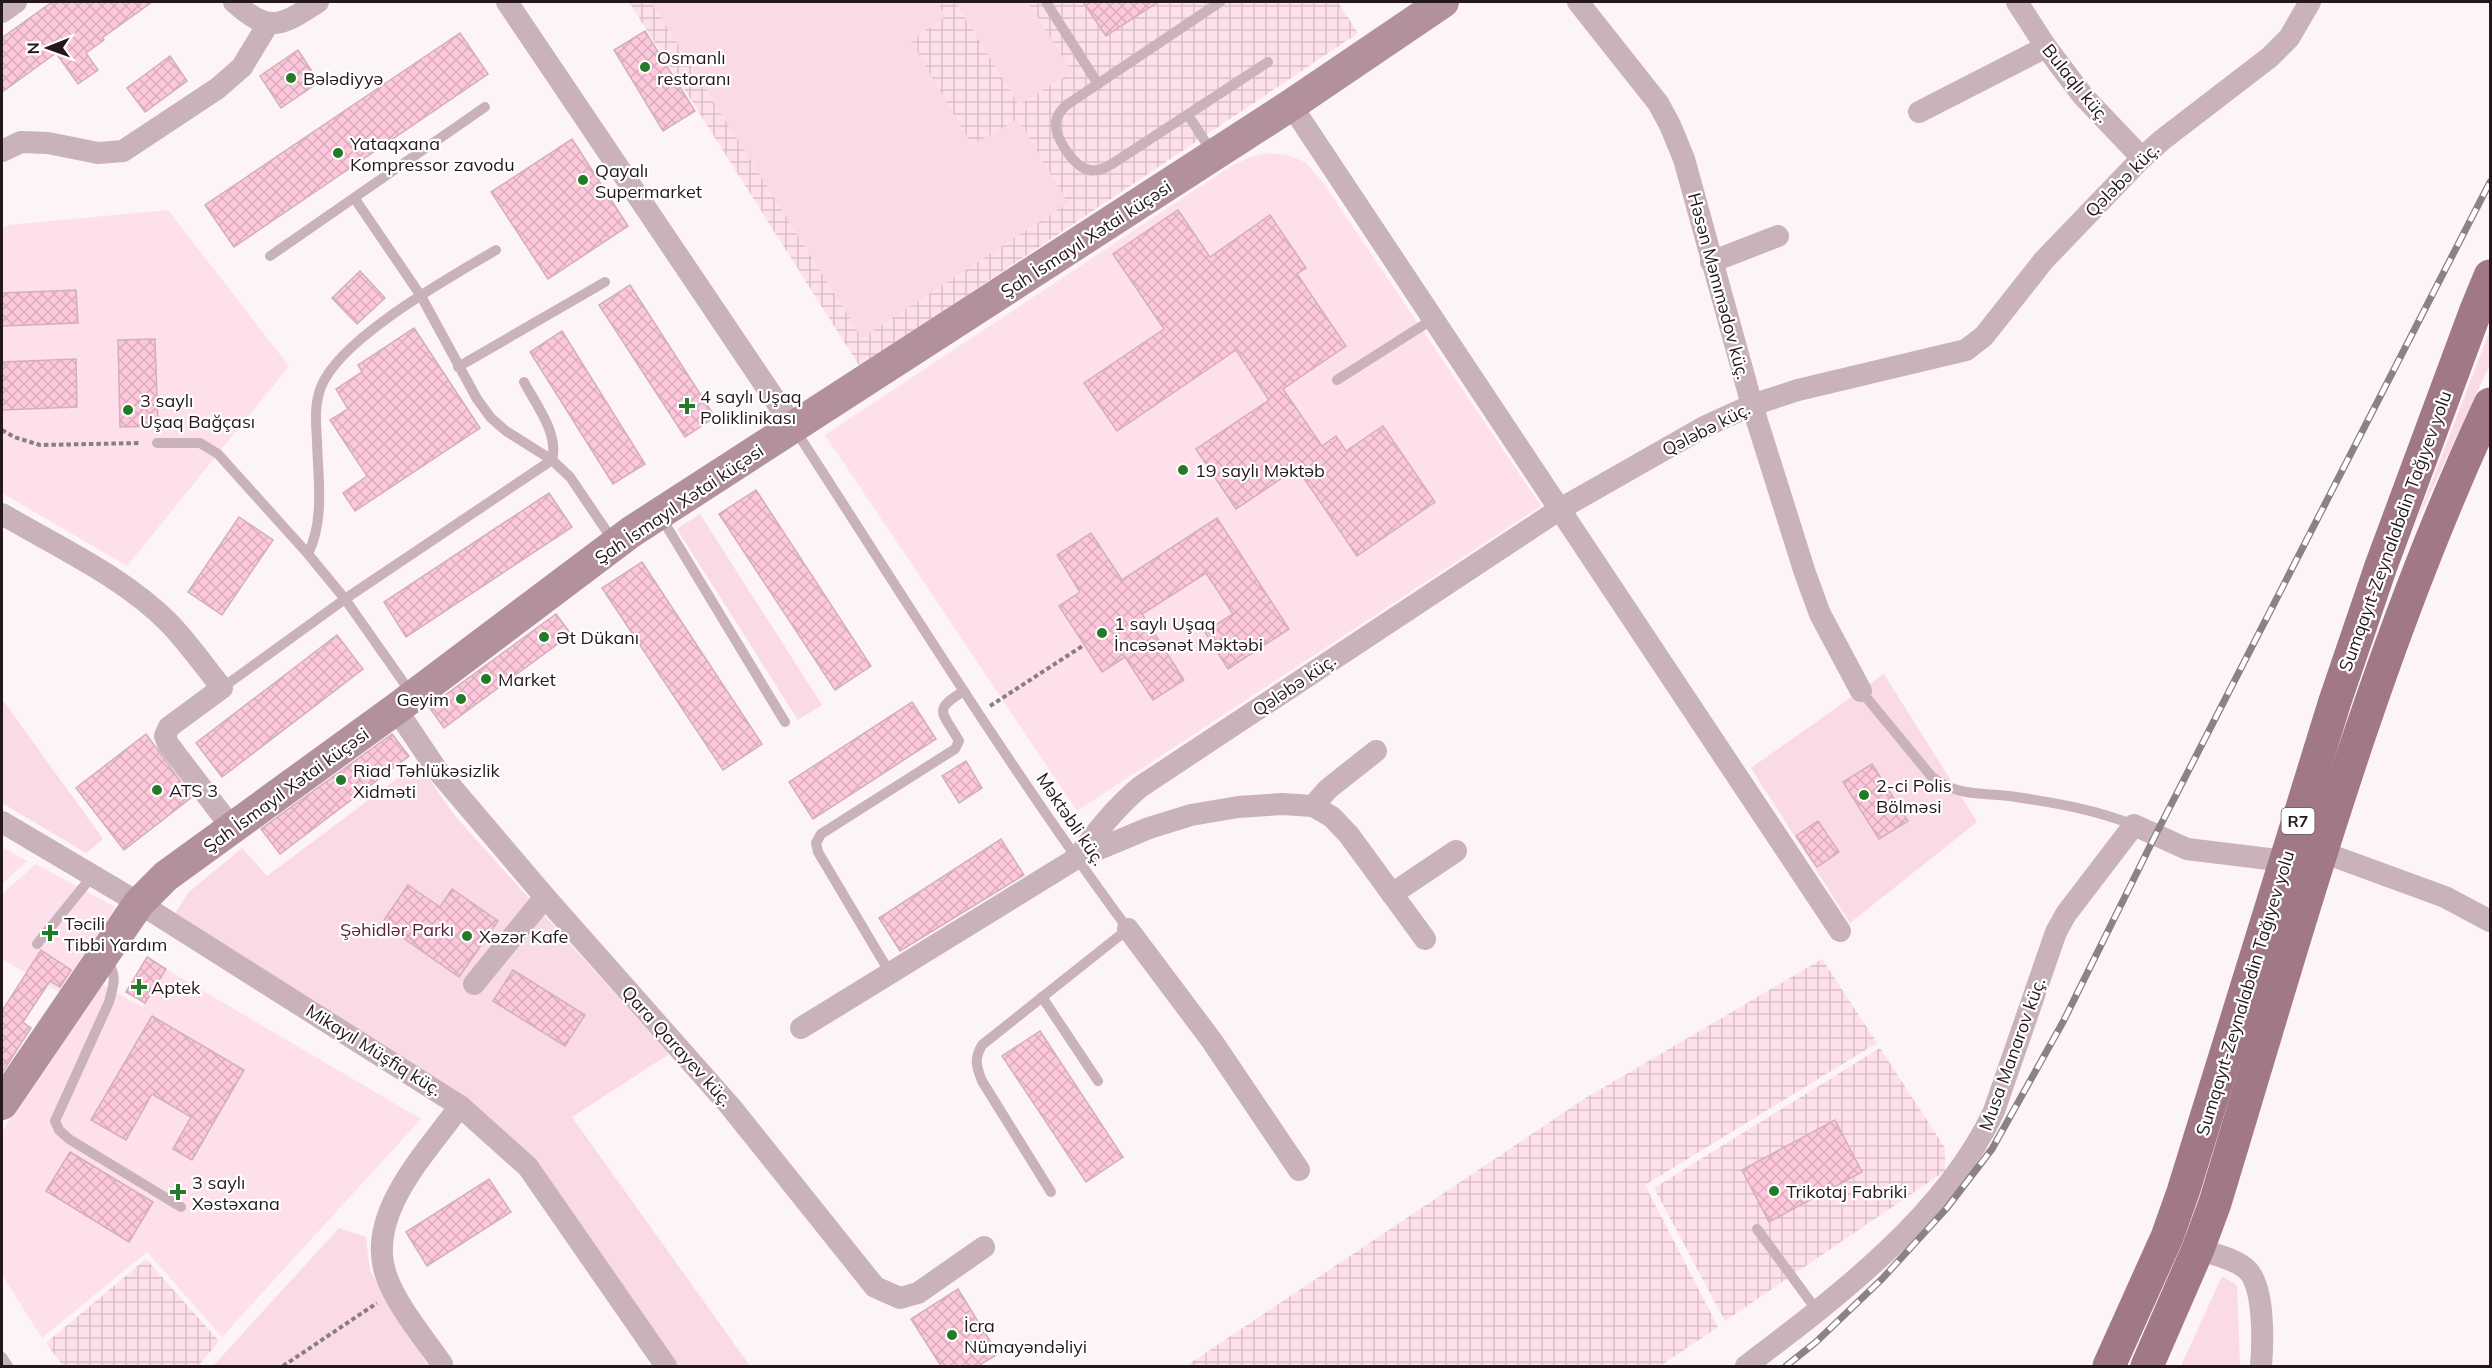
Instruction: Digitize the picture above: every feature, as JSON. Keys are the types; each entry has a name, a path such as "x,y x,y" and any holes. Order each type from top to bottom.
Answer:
{"main road":[{"name":"Sumqayıt-Zeynalabdin Tağıyev yolu","path":"2109,1366 2167,1237 2183,1192 2335,700 2381,566 2490,276"},
{"name":"Sumqayıt-Zeynalabdin Tağıyev yolu","path":"2147,1366 2198,1249 2218,1192 2373,694 2454,485 2490,404"}],"street":[{"path":"2,12 16,2"},
{"path":"234,2 252,17 268,24 278,24 318,2"},
{"path":"507,2 794,428"},
{"name":"Həsən Məmmədov küç.","path":"1578,2 1658,104 1670,125 1684,159 1711,262 1783,507 1820,614 1861,691"},
{"name":"Bulaqlı küç.","path":"2019,2 2046,47 2083,96 2142,158"},
{"name":"Qələbə küç.","path":"1077,858 1120,803 1140,787 1560,509 1704,428 1752,405 1798,390 1966,350 1984,336 2044,260 2142,158 2270,57 2289,38 2310,2"},
{"name":"Şah İsmayıl Xətai küçəsi","path":"2,1104 139,903 166,876 404,703 616,544 1291,105 1424,7"},
{"path":"2,152 21,142 48,143 98,153 123,151 218,88 242,67 268,24"},
{"path":"1919,112 2046,47"},
{"path":"1291,105 1840,931"},
{"path":"1711,262 1778,236"},
{"path":"2,514 119,583 149,606 170,625 222,688 169,727 165,736 168,744 232,828"},
{"name":"Qara Qarayev küç.","path":"404,703 437,770 545,897 730,1106 875,1287 900,1298 918,1293 984,1247"},
{"path":"1313,806 1328,789 1376,751"},
{"path":"801,1028 1077,858 1149,828 1191,815 1238,807 1282,804 1313,806 1332,817 1349,835 1425,939"},
{"name":"Mikayıl Müşfiq küç.","path":"2,822 139,903 460,1106 492,1132 528,1167 666,1366"},
{"path":"2134,825 2187,849 2285,861"},
{"name":"Musa Manarov küç.","path":"1746,1366 1818,1312 1876,1262 1954,1177 1982,1137 1994,1111 2056,932 2066,914 2134,825"},
{"path":"1392,894 1456,851"},
{"path":"2322,852 2445,897 2490,921"},
{"path":"474,984 545,897"},
{"path":"1128,929 1212,1041 1299,1170"},
{"path":"442,1365 393,1292 382,1261 382,1241 394,1197 460,1106"},
{"path":"2198,1249 2243,1266 2252,1274 2259,1288 2268,1364"}],"lane":[{"path":"1046,2 1098,84"},
{"path":"1220,2 1065,106 1056,119 1060,139 1078,164 1087,170 1098,171 1112,164 1268,62"},
{"path":"270,256 485,107"},
{"path":"1188,115 1214,155"},
{"path":"355,199 421,296 458,368 477,399 491,417 506,430 552,460 570,477 616,544"},
{"path":"308,554 314,540 319,514 316,404 322,385 339,357 421,296 496,250"},
{"path":"458,368 605,282"},
{"path":"1336,380 1433,319"},
{"path":"222,688 345,599 552,460 553,438 524,382"},
{"name":"Məktəbli küç.","path":"794,428 964,690 1077,858 1128,929"},
{"path":"157,442 200,443 218,454 308,554 345,599 404,703"},
{"path":"659,515 785,722"},
{"path":"890,973 818,852 816,843 821,834 955,749 958,741 943,715 942,708 946,702 964,690"},
{"path":"1861,691 1932,777 1945,788 2090,810 2134,825"},
{"path":"37,944 93,875"},
{"path":"1051,1192 982,1081 975,1064 976,1055 982,1045 1128,929"},
{"path":"102,957 112,968 115,983 109,1002 55,1121 59,1130 69,1139 181,1207"},
{"path":"1042,997 1098,1081"},
{"path":"1757,1229 1818,1312"},
{"path":"2,1357 8,1366"}],"path":[{"path":"2,430 40,446 157,442"},
{"path":"980,713 1084,645"},
{"path":"283,1366 393,1292"}],"shaded area":[{"path":"629,2 1338,2 1358,33 860,367"},
{"name":"19 saylı Məktəb","path":"1268,153 1287,155 1305,162 1322,181 1541,506 1077,811 825,435 1231,166 1250,157"},
{"name":"3 saylı Uşaq Bağçası","path":"168,210 289,366 127,566 2,493 2,229 8,225"},
{"path":"2,847 27,861 2,884"},
{"name":"Təcili Tibbi Yardım","path":"36,864 115,907 61,993 2,959 2,894"},
{"path":"1822,959 1877,1043 1645,1185 1718,1327 1660,1366 1186,1366 1584,1099"},
{"name":"3 saylı Xəstəxana","path":"166,969 421,1119 222,1337 147,1252 42,1338 2,1275 2,1132 97,982 142,1007"},
{"path":"1880,1048 1945,1148 1945,1171 1725,1321 1654,1188"},
{"path":"146,1259 219,1341 198,1366 63,1366 46,1343"}],"green space":[{"path":"651,2 937,2 946,16 911,41 972,145 1018,119 1068,203 862,338"},
{"path":"955,2 1028,2 1072,72 1019,105"},
{"path":"2490,330 2490,364 2414,528"},
{"path":"700,514 822,705 798,720 677,529"},
{"name":"2-ci Polis Bölməsi","path":"1884,674 1977,822 1850,923 1751,768"},
{"path":"2,699 103,839 86,853 2,803"},
{"name":"Şəhidlər Parkı","path":"418,763 455,816 669,1054 572,1117 750,1366 666,1366 528,1167 171,920 188,893 242,848 267,876"},
{"path":"339,1228 366,1237 370,1271 428,1366 213,1366"},
{"path":"2222,1276 2237,1285 2240,1366 2181,1366"}],"building":[{"path":"52,2 152,2 102,38 104,40 86,53 98,70 78,84 56,53 2,92 2,38"},
{"path":"1083,2 1158,2 1106,36"},
{"path":"645,31 695,111 663,131 614,50"},
{"path":"460,33 488,74 234,247 205,205"},
{"path":"298,50 319,82 281,108 260,76"},
{"path":"170,56 187,81 145,112 127,88"},
{"path":"572,139 628,226 548,279 491,192"},
{"path":"1178,210 1210,257 1270,215 1306,268 1297,274 1346,346 1283,389 1322,446 1336,436 1346,451 1383,426 1435,502 1357,556 1297,468 1236,509 1196,449 1269,400 1236,350 1117,431 1084,383 1164,329 1113,254"},
{"path":"360,271 385,298 357,324 332,298"},
{"path":"630,285 715,417 685,437 599,305"},
{"path":"76,290 78,323 2,326 2,293"},
{"path":"414,328 480,428 355,511 343,493 367,476 330,420 348,409 336,389 362,372 358,365"},
{"path":"562,331 645,464 613,484 530,352"},
{"path":"155,339 158,426 120,427 118,340"},
{"path":"76,359 77,407 2,410 2,362"},
{"path":"756,490 871,666 835,690 719,514"},
{"path":"549,493 572,527 406,637 384,602"},
{"path":"239,517 273,540 222,615 188,592"},
{"path":"1217,518 1289,629 1228,669 1205,632 1233,614 1206,573 1142,614 1184,680 1153,700 1125,657 1102,672 1059,606 1080,592 1057,555 1091,533 1122,580"},
{"path":"642,562 762,744 723,770 602,588"},
{"path":"556,614 571,634 444,728 429,707"},
{"path":"337,635 363,669 222,777 196,743"},
{"path":"912,702 936,739 813,819 789,782"},
{"path":"146,734 192,797 124,850 76,788"},
{"path":"392,734 409,756 280,854 261,829"},
{"path":"966,761 982,788 959,803 942,776"},
{"path":"1872,764 1908,821 1879,839 1843,782"},
{"path":"1818,821 1839,852 1817,867 1796,836"},
{"path":"1001,839 1024,875 900,951 879,918"},
{"path":"408,885 440,907 452,889 498,921 459,977 382,923"},
{"path":"41,950 71,970 60,987 50,981 23,1022 31,1028 2,1073 2,1011"},
{"path":"147,957 166,969 145,1003 126,992"},
{"path":"513,970 585,1015 565,1046 493,1001"},
{"path":"152,1016 244,1070 192,1160 173,1149 191,1117 152,1094 126,1140 91,1120"},
{"path":"1040,1031 1123,1157 1086,1182 1002,1056"},
{"path":"1835,1120 1862,1172 1769,1222 1742,1170"},
{"path":"70,1152 153,1202 129,1242 46,1191"},
{"path":"489,1179 511,1212 427,1266 406,1232"},
{"path":"958,1289 998,1354 978,1366 941,1366 911,1319"}],"railway":[{"path":"1786,1366 1816,1342 1882,1279 1946,1209 1992,1149 2063,1022 2155,836 2490,182"}],"place":[{"name":"Osmanlı restoranı","path":"645,67"},
{"name":"Bələdiyyə","path":"291,78"},
{"name":"Yataqxana Kompressor zavodu","path":"338,153"},
{"name":"Qayalı Supermarket","path":"583,180"},
{"name":"4 saylı Uşaq Poliklinikası","path":"687,406"},
{"name":"3 saylı Uşaq Bağçası","path":"128,410"},
{"name":"19 saylı Məktəb","path":"1183,470"},
{"name":"1 saylı Uşaq İncəsənət Məktəbi","path":"1102,633"},
{"name":"Ət Dükanı","path":"544,637"},
{"name":"Market","path":"486,679"},
{"name":"Geyim","path":"461,699"},
{"name":"Riad Təhlükəsizlik Xidməti","path":"341,780"},
{"name":"ATS 3","path":"157,790"},
{"name":"2-ci Polis Bölməsi","path":"1864,795"},
{"name":"Təcili Tibbi Yardım","path":"50,933"},
{"name":"Xəzər Kafe","path":"467,936"},
{"name":"Aptek","path":"139,987"},
{"name":"Trikotaj Fabriki","path":"1774,1191"},
{"name":"3 saylı Xəstəxana","path":"178,1192"},
{"name":"İcra Nümayəndəliyi","path":"952,1335"}]}
